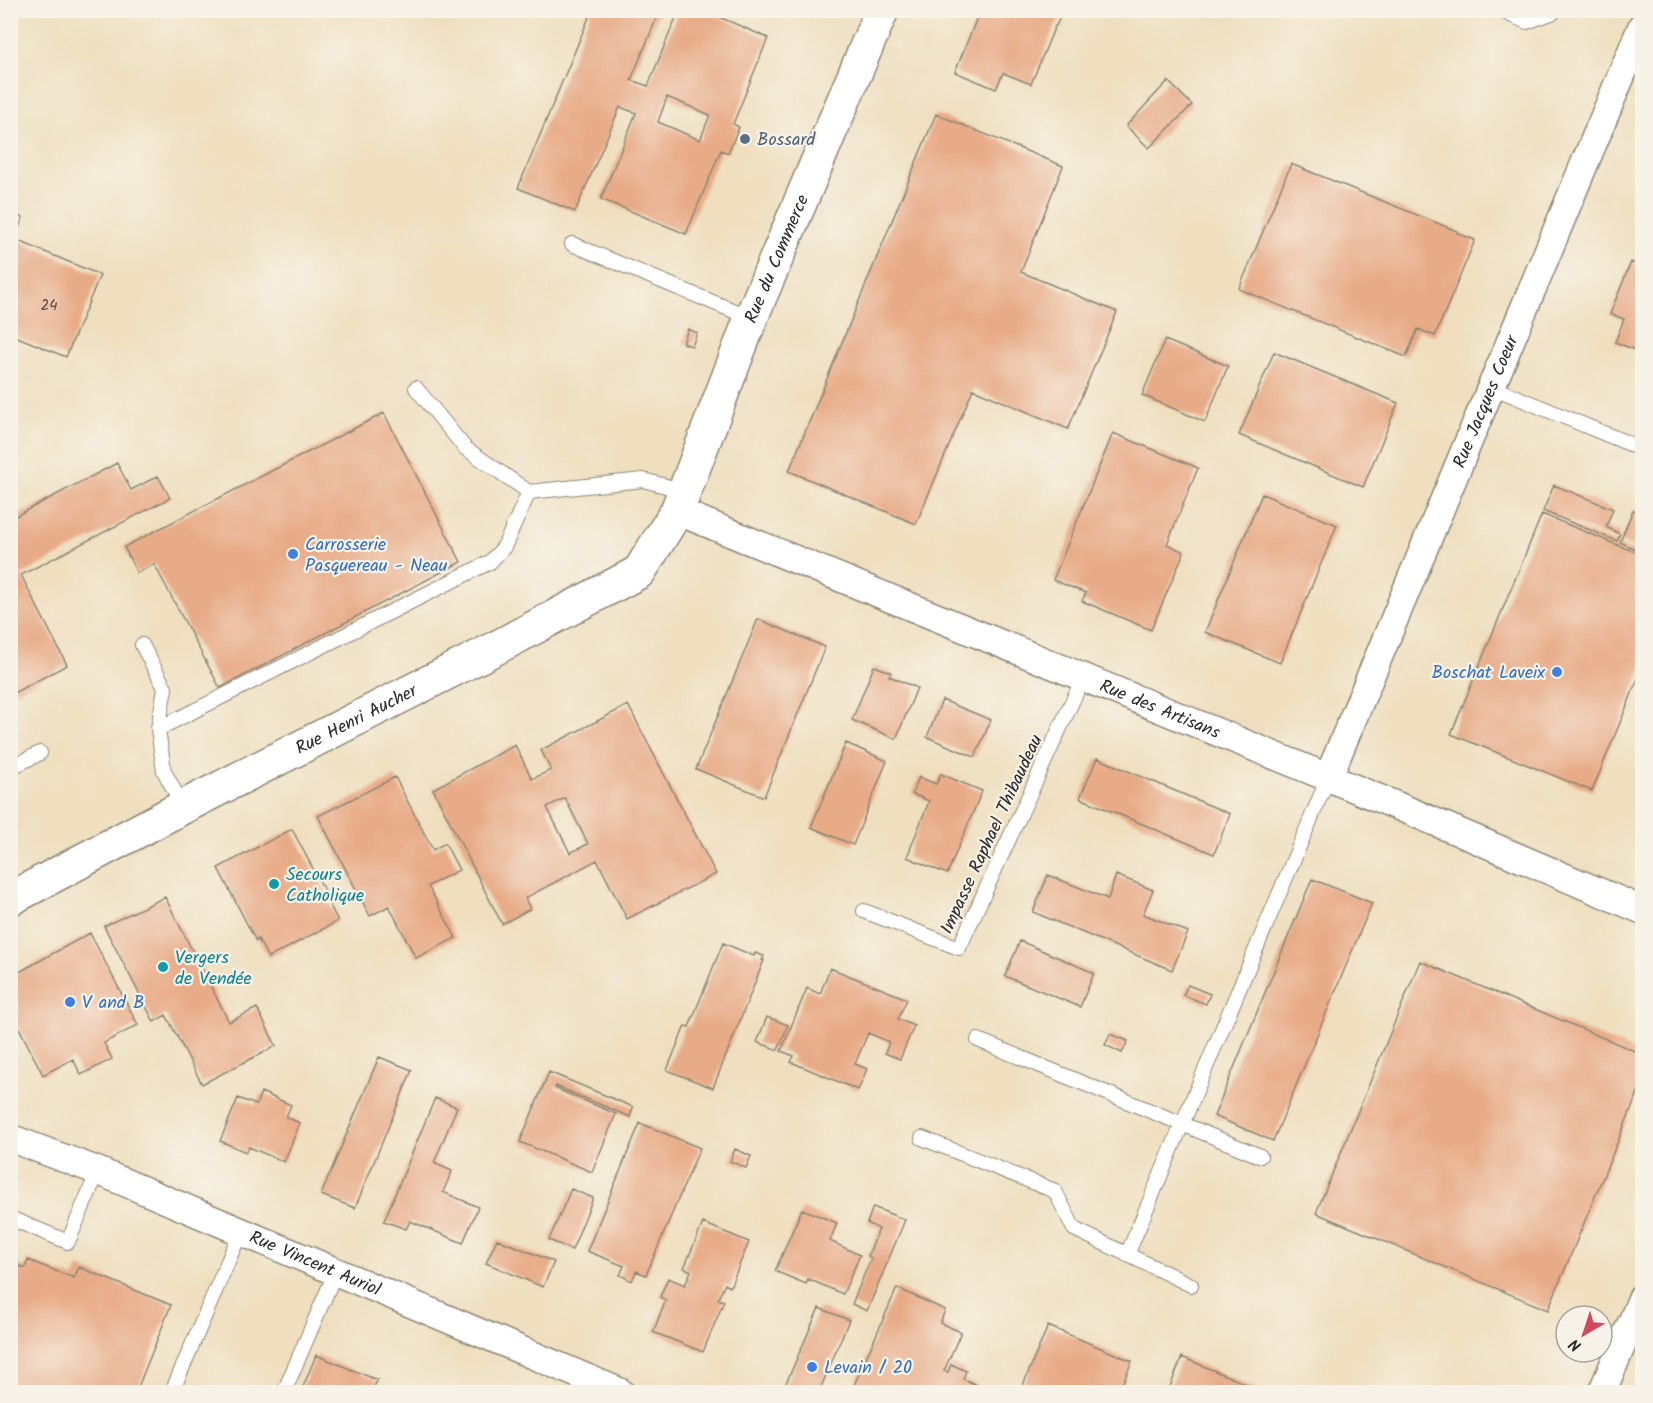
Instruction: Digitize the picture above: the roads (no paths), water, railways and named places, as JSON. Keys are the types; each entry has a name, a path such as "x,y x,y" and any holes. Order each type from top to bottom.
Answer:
{"street":[{"name":"Rue du Commerce","path":"681,501 751,318 882,10"},
{"name":"Rue Jacques Coeur","path":"1328,778 1642,26"},
{"name":"Rue des Artisans","path":"681,501 1083,678 1400,807 1642,910"},
{"name":"Rue Henri Aucher","path":"10,899 183,807 492,650 639,572 681,501"},
{"name":"Rue Vincent Auriol","path":"10,1138 98,1171 336,1271 578,1380 620,1392"},
{"path":"1602,1392 1642,1298"}],"lane":[{"path":"1499,10 1527,22 1555,10"},
{"path":"572,244 751,318"},
{"path":"1492,387 1642,449"},
{"path":"416,388 465,448 529,492 643,480 681,501"},
{"path":"159,729 490,562 504,547 529,492"},
{"path":"142,645 165,688 159,729 164,771 183,807"},
{"name":"Impasse Raphael Thibaudeau","path":"864,911 959,948 1083,678"},
{"path":"10,768 40,753"},
{"path":"1127,1255 1328,778"},
{"path":"978,1040 1260,1156"},
{"path":"922,1138 1055,1191 1074,1229 1191,1285"},
{"path":"10,1218 68,1242 98,1171"},
{"path":"172,1392 241,1231"},
{"path":"284,1392 336,1271"}],"place":[{"name":"Bossard","path":"745,139"},
{"name":"Carrosserie Pasquereau - Neau","path":"293,554"},
{"name":"Boschat Laveix","path":"1557,672"},
{"name":"Secours Catholique","path":"274,884"},
{"name":"Vergers de Vendée","path":"163,967"},
{"name":"V and B","path":"70,1002"},
{"name":"Levain / 20","path":"812,1367"}]}
